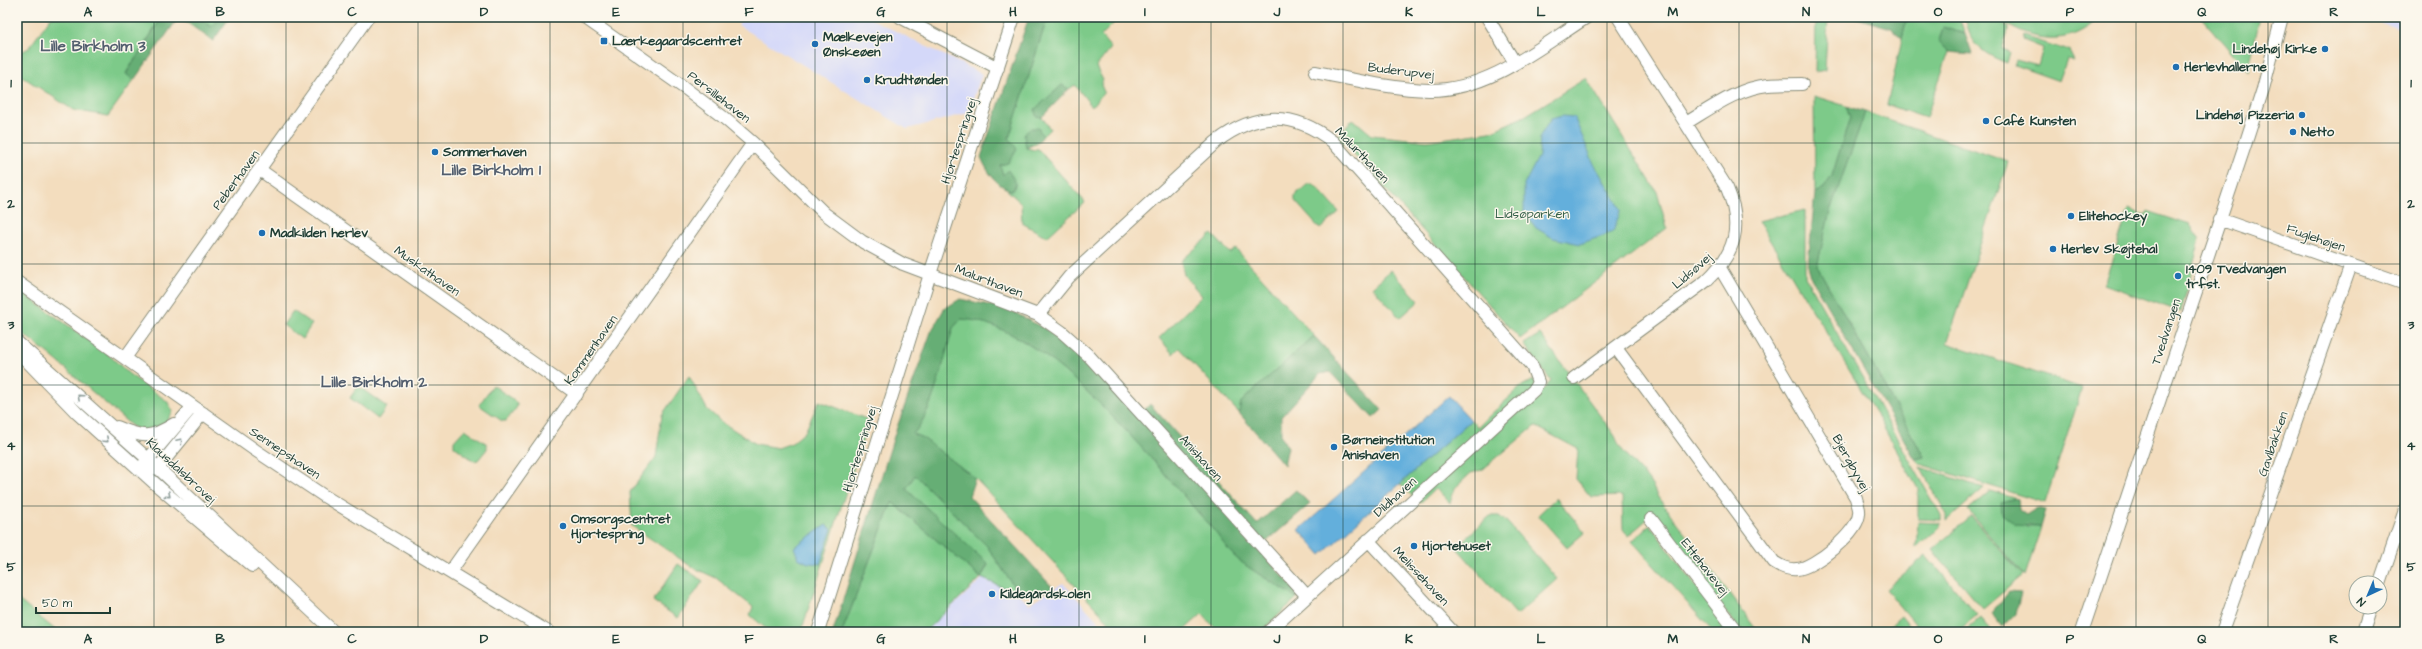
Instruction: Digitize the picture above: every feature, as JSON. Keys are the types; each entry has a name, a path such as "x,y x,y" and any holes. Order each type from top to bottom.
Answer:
{"street":[{"name":"Peberhaven","path":"125,358 368,17"},
{"name":"Persillehaven","path":"584,17 700,98 753,143 824,213 868,246 903,264 930,274"},
{"path":"900,17 998,68"},
{"name":"Hjortespringvej","path":"818,632 930,274 1014,17"},
{"path":"1487,17 1515,63"},
{"name":"Buderupvej","path":"1315,72 1430,90 1471,84 1515,63 1587,17"},
{"name":"Lidsøvej","path":"1574,378 1616,348 1720,268 1734,241 1736,217 1733,202 1723,180 1618,17"},
{"name":"Tvedvangen","path":"2082,632 2263,89 2282,17"},
{"path":"1686,123 1724,100 1748,91 1766,85 1802,84"},
{"name":"Malurthaven","path":"1038,315 1054,293 1082,264 1232,129 1261,119 1292,120 1321,132 1333,142 1527,360 1536,373 1538,382"},
{"name":"Kommenhaven","path":"450,572 753,143"},
{"name":"Muskathaven","path":"260,170 577,394"},
{"name":"Fuglehøjen","path":"2219,219 2405,284"},
{"name":"Gavlbakken","path":"2222,632 2351,265"},
{"name":"Bjergbyvej","path":"1616,348 1774,562 1785,568 1797,570 1810,566 1848,535 1856,525 1860,514 1856,498 1720,268"},
{"name":"Malurthaven","path":"930,274 1038,315 1072,341"},
{"name":"Sennepshaven","path":"17,282 324,496 548,632"},
{"name":"Anishaven","path":"1072,341 1094,361 1307,596"},
{"name":"Klausdalsbrovej","path":"17,342 158,468 334,632"},
{"name":"Klausdalsbrovej","path":"17,351 76,414 139,470 218,538 324,622"},
{"name":"Dildhaven","path":"1268,632 1534,390 1538,382"},
{"path":"139,470 193,406"},
{"path":"139,470 158,468 203,413"},
{"path":"108,424 144,437 157,435 182,420"},
{"path":"2383,575 2405,510"},
{"name":"Ettehavevej","path":"1650,519 1737,632"},
{"name":"Melissehaven","path":"1368,540 1453,632"},
{"path":"2362,632 2368,615"}],"shaded area":[{"path":"744,17 867,17 982,74 968,113 907,129 738,25"},
{"path":"2365,17 2405,17 2405,31"},
{"name":"Kildegårdskolen","path":"992,570 1029,604 1063,583 1108,632 924,632"}],"green space":[{"path":"51,17 162,17 126,73 134,80 108,116 73,110 17,73 17,54 29,48"},
{"path":"162,17 179,17 134,80 126,74"},
{"path":"179,17 198,17 211,27 220,17 230,17 213,41"},
{"path":"198,17 220,17 211,27"},
{"path":"1029,17 1054,17 1045,25 1009,138 1017,149 1008,163 1000,165 1003,175 1008,170 1016,183 1013,190 1002,186 993,178 981,157"},
{"path":"1054,17 1120,17 1101,36 1111,48 1096,67 1103,80 1101,85 1104,92 1092,107 1075,85 1069,89 1062,85 1036,116 1042,117 1050,129 1043,136 1038,128 1026,148 1035,150 1037,148 1085,202 1047,237 1022,223 1021,203 1007,190 1013,190 1008,170 1003,175 1000,165 1008,163 1009,138 1045,25"},
{"path":"1816,17 1828,17 1825,70 1815,72"},
{"path":"1854,17 1907,17 1902,38 1891,28"},
{"path":"1907,17 1959,17 1965,34 1943,27 1939,41 1949,52 1926,118 1887,105"},
{"path":"1965,17 1996,17 2009,28 2002,49 2010,52 2007,63 1990,56 1978,47 1970,35"},
{"path":"1998,17 2101,17 2085,29 2073,35 2062,38 2050,38 2039,37 2016,30"},
{"path":"2201,17 2260,17 2248,72"},
{"path":"1943,27 1965,34 1972,54 1949,52 1939,41"},
{"path":"2024,36 2069,51 2074,61 2067,59 2059,81 2014,65 2016,60 2038,66 2043,48 2023,40"},
{"name":"Lidsøparken","path":"1586,78 1657,192 1667,228 1520,339 1338,136 1353,119 1372,135 1427,141 1490,132 1525,116"},
{"path":"1062,85 1069,89 1042,117 1036,116 1035,109"},
{"path":"1814,96 1846,106 1850,118 1832,176 1824,188 1815,193"},
{"path":"1846,106 1865,112 1830,211 1817,266 1924,457 1915,459 1811,278 1808,265 1815,193 1824,188 1832,176 1850,118"},
{"path":"1865,112 2008,162 1947,343 2082,388 2045,503 1920,464 1915,459 1924,457 1817,266 1830,211"},
{"path":"1030,128 1038,128 1043,136 1037,143 1026,148 1024,135"},
{"path":"1308,184 1314,184 1339,212 1320,229 1295,201 1295,195"},
{"path":"2129,209 2146,216 2148,211 2190,225 2200,239 2181,312 2104,284"},
{"path":"1805,210 1805,277 1941,515 1941,520 1918,519 1918,489 1879,419 1758,221"},
{"path":"1212,234 1230,253 1236,249 1314,336 1241,402 1239,413 1179,348 1173,354 1159,338 1202,296 1184,275 1181,261"},
{"path":"1391,270 1419,301 1400,318 1372,287"},
{"path":"17,289 108,354 129,374 167,401 173,411 165,425 145,431 133,427 50,355 17,329"},
{"path":"960,299 1008,309 1047,330 1087,360 1137,417 1150,404 1257,524 1296,490 1310,504 1258,549 1294,588 1297,598 1234,556 1211,527 1130,435 1097,401 1063,370 1028,344 994,326 961,319 953,328 932,399 920,424 913,434 923,438 975,478 969,496 1055,590 1019,594 987,546 915,475 906,489 988,564 981,578 892,502 842,632 833,632 895,433 931,332 944,309"},
{"path":"293,311 312,324 302,339 283,325"},
{"path":"961,319 994,326 1028,344 1063,370 1097,401 1130,435 1211,527 1234,556 1297,598 1260,632 1219,632 1202,614 1182,632 1118,632 975,478 923,438 913,434 920,425 932,399 953,328"},
{"path":"1540,334 1615,436 1624,452 1648,480 1657,496 1758,632 1741,632 1651,516 1628,536 1623,529 1622,496 1591,497 1576,479 1578,449 1535,426 1482,470 1471,473 1455,488 1450,503 1436,488 1420,503 1400,484 1471,420 1477,427 1522,386 1533,380 1542,391 1551,381 1524,344"},
{"path":"1314,336 1382,410 1373,418 1330,372 1320,374 1281,417 1281,436 1288,447 1284,465 1239,413 1241,402"},
{"path":"689,376 707,409 720,421 756,444 778,448 792,443 805,432 819,401 869,420 801,632 770,632 750,615 753,607 716,578 692,567 632,526 630,492 656,457 662,415"},
{"path":"493,385 517,403 517,407 506,421 502,421 479,405"},
{"path":"358,386 387,407 378,419 350,398"},
{"path":"465,429 487,444 487,449 478,460 474,461 454,446 454,441"},
{"path":"1920,467 1984,488 1947,521 1947,515"},
{"path":"915,475 987,546 1019,594 981,578 988,565 906,489"},
{"path":"1990,491 2018,499 2008,501 2027,527 2041,527 2025,576 1968,510"},
{"path":"1556,498 1585,532 1567,548 1538,515"},
{"path":"2018,499 2019,510 2026,515 2037,508 2046,510 2041,527 2016,525 2002,514 2001,503"},
{"path":"892,502 981,578 924,632 842,632"},
{"path":"1490,516 1499,516 1507,522 1557,579 1517,615 1456,547"},
{"path":"1971,516 2023,575 1983,609 1932,550"},
{"path":"1918,522 1940,523 1940,527 1916,548"},
{"path":"1650,525 1730,632 1713,632 1632,541"},
{"path":"1926,555 1977,615 1957,632 1922,632 1886,589"},
{"path":"678,564 703,581 678,618 653,601"},
{"path":"2009,592 2021,593 2016,613 2002,627 1991,613"},
{"path":"17,599 58,632 17,632"},
{"path":"1901,616 1914,632 1883,632"},
{"path":"1980,618 1992,632 1963,632"}],"water":[{"path":"1562,116 1574,117 1594,164 1621,209 1613,232 1580,244 1553,238 1536,228 1524,212 1524,185 1539,156 1540,136 1551,119"},
{"path":"1449,396 1471,420 1321,555 1299,530"},
{"path":"826,525 832,529 820,564 808,563 798,558 794,547"}],"place":[{"name":"Lærkegaardscentret","path":"604,41"},
{"name":"Mælkevejen Ønskeøen","path":"815,44"},
{"name":"Lindehøj Kirke","path":"2325,49"},
{"name":"Herlevhallerne","path":"2176,67"},
{"name":"Krudttønden","path":"867,80"},
{"name":"Lindehøj Pizzeria","path":"2302,115"},
{"name":"Café Kunsten","path":"1986,121"},
{"name":"Netto","path":"2293,132"},
{"name":"Sommerhaven","path":"435,152"},
{"name":"Elitehockey","path":"2071,216"},
{"name":"Madkilden herlev","path":"262,233"},
{"name":"Herlev Skøjtehal","path":"2053,249"},
{"name":"1409 Tvedvangen trfst.","path":"2178,276"},
{"name":"Børneinstitution Anishaven","path":"1334,447"},
{"name":"Omsorgscentret Hjortespring","path":"563,526"},
{"name":"Hjortehuset","path":"1414,546"},
{"name":"Kildegårdskolen","path":"992,594"}],"district":[{"name":"Lille Birkholm 3","path":"93,46"},
{"name":"Lille Birkholm 1","path":"491,170"},
{"name":"Lille Birkholm 2","path":"374,382"}]}
